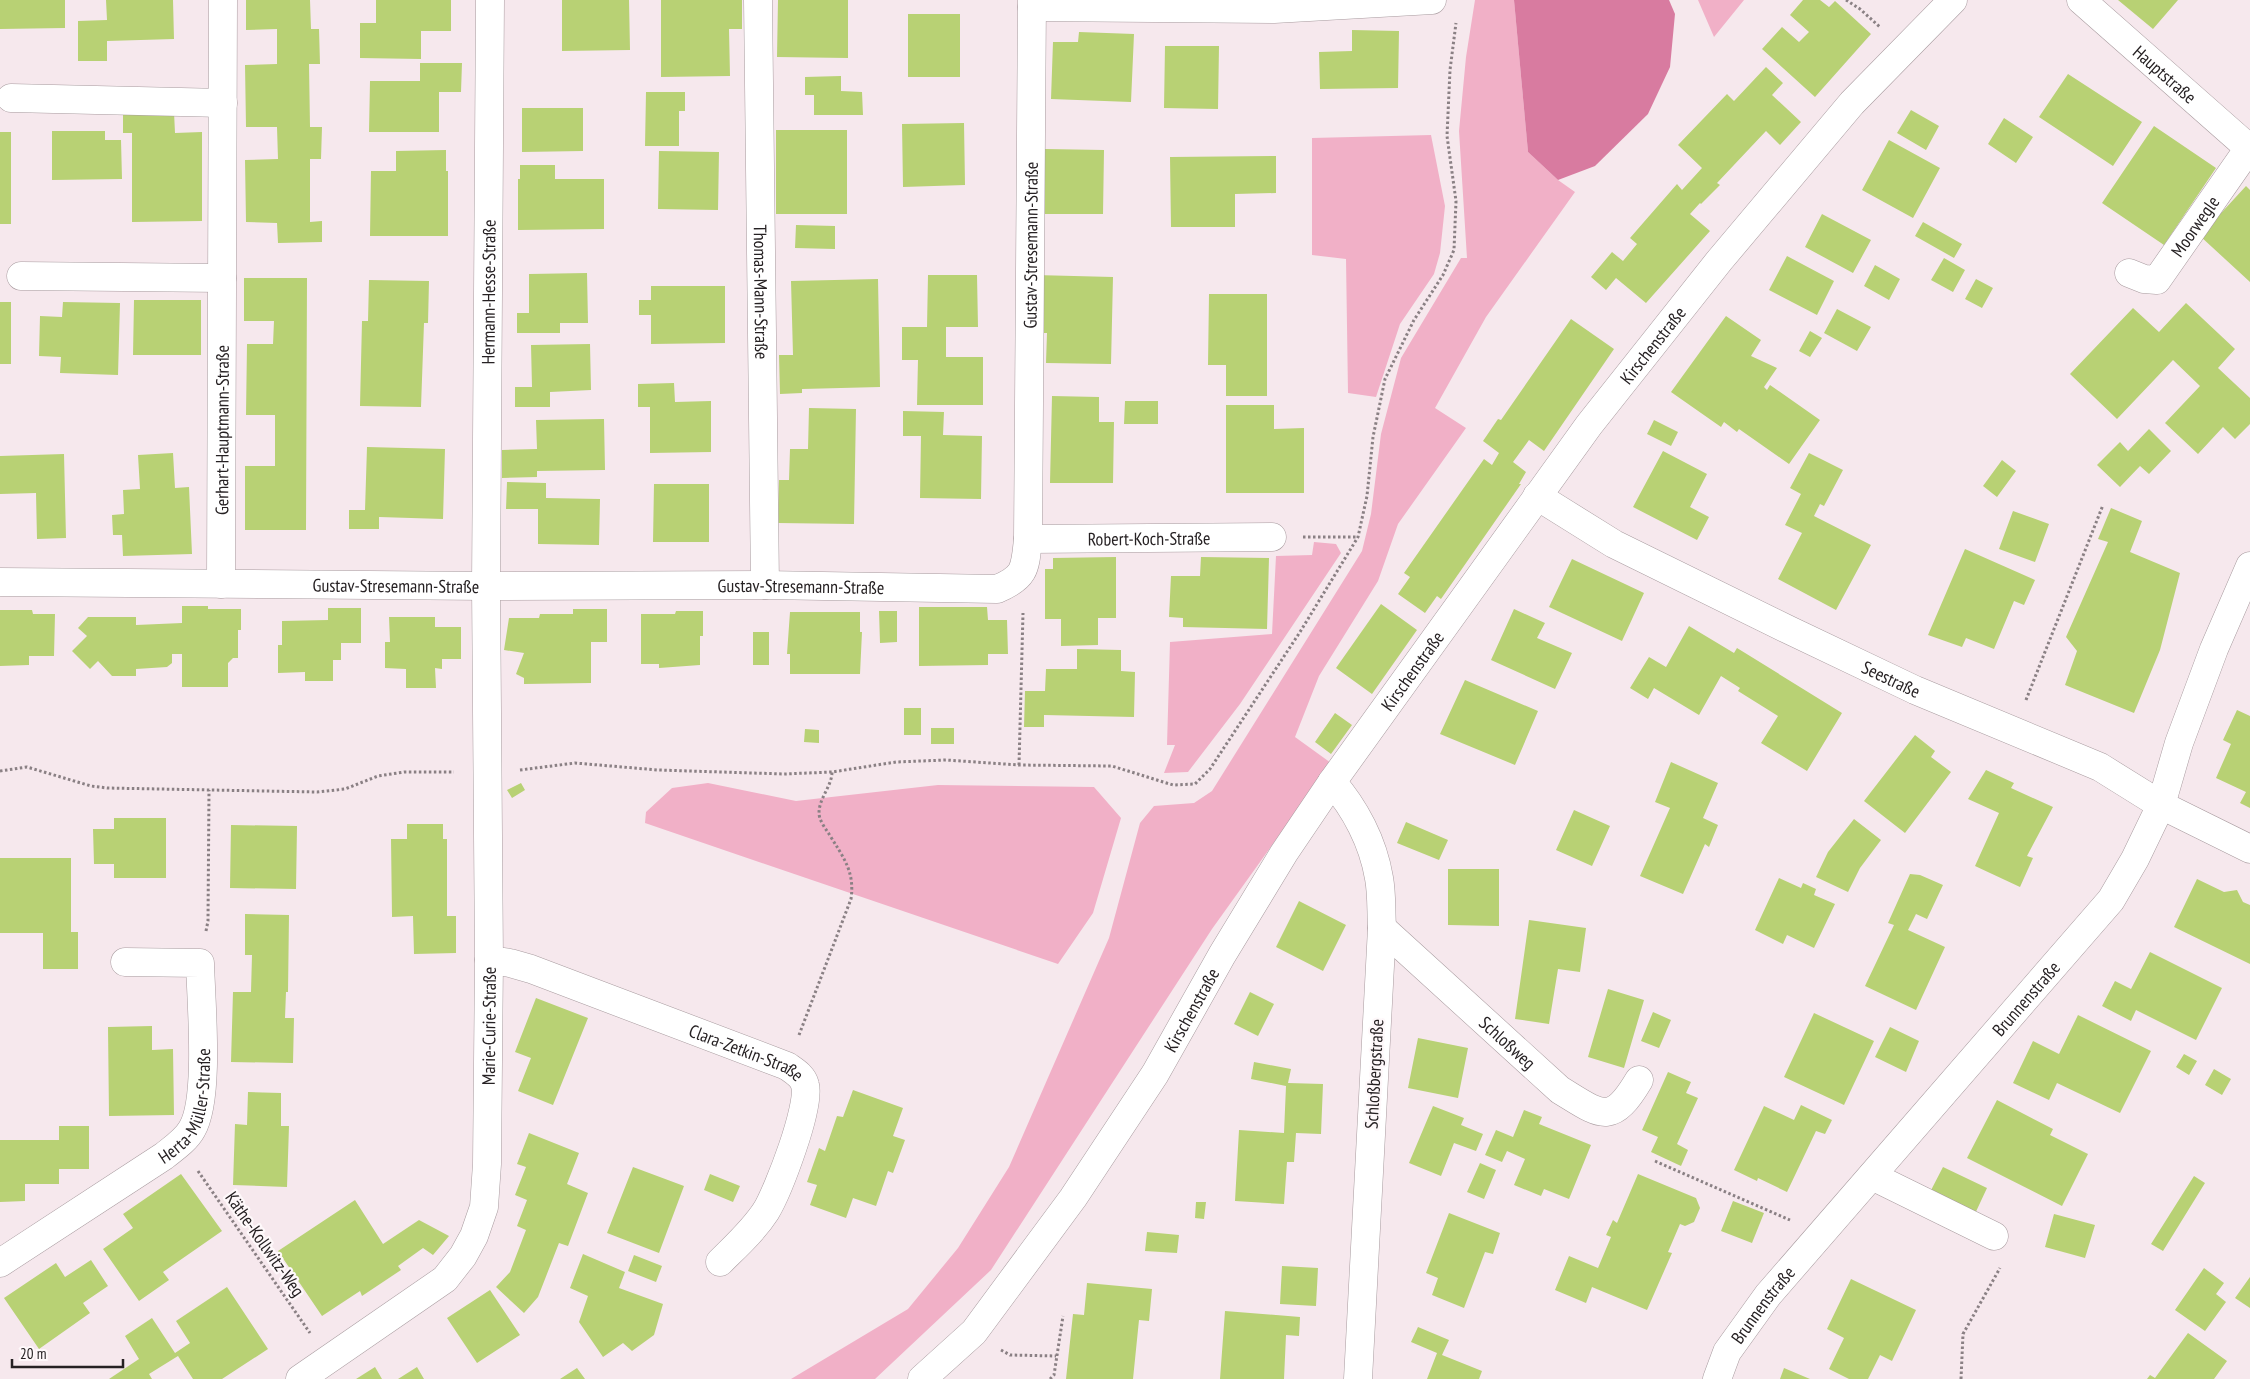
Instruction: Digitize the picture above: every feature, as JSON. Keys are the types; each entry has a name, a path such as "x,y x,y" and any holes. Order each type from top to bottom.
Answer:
{"street":[{"name":"Gerhart-Hauptmann-Straße","path":"221,584 223,0"},
{"name":"Hermann-Hesse-Straße","path":"486,586 490,0"},
{"name":"Thomas-Mann-Straße","path":"758,0 765,585"},
{"path":"1032,4 1274,9 1432,0"},
{"name":"Kirschenstraße","path":"922,1379 974,1332 1073,1198 1155,1074 1278,861 1332,782 1589,425 1719,262 1852,103 1953,0"},
{"name":"Hauptstraße","path":"2081,0 2249,149"},
{"name":"Gustav-Stresemann-Straße","path":"0,582 486,586 765,585 997,590 1014,582 1025,566 1028,539 1032,4"},
{"path":"11,98 223,102"},
{"name":"Moorwegle","path":"2129,272 2144,279 2157,280 2249,149"},
{"path":"21,276 222,278"},
{"name":"Seestraße","path":"1537,496 1614,544 1787,630 1915,690 2100,767 2161,805 2250,849"},
{"name":"Robert-Koch-Straße","path":"1028,539 1272,537"},
{"name":"Brunnenstraße","path":"1717,1379 1727,1352 1762,1302 2110,900 2135,859 2161,805 2179,743 2214,649 2240,616 2250,566"},
{"name":"Marie-Curie-Straße","path":"300,1379 445,1279 463,1256 474,1236 484,1207 487,1164 489,960 486,586"},
{"name":"Schloßbergstraße","path":"1332,782 1348,799 1367,837 1379,878 1382,928 1358,1379"},
{"name":"Schloßweg","path":"1382,928 1560,1090 1594,1111 1613,1112 1626,1102 1639,1080"},
{"name":"Clara-Zetkin-Straße","path":"489,960 531,970 787,1066 796,1072 805,1083 807,1095 802,1118 766,1210 749,1233 720,1262"},
{"path":"125,962 200,963"},
{"name":"Herta-Müller-Straße","path":"0,1263 164,1156 179,1144 192,1129 200,1110 203,1085 200,963"},
{"path":"1872,1176 1994,1236"}],"path":[{"path":"1846,0 1860,9 1904,48"},
{"path":"2013,731 2103,505"},
{"path":"1272,537 1358,537"},
{"path":"1014,582 1024,603 1019,765"},
{"path":"787,1066 851,899 853,884 850,870 822,823 819,813 832,779 832,772"},
{"path":"200,963 208,921 209,790"},
{"name":"Käthe-Kollwitz-Weg","path":"179,1144 327,1361"},
{"path":"1655,1161 1821,1234"},
{"path":"1961,1379 1963,1334 2003,1263 2007,1250 2003,1243 1994,1236"},
{"path":"1050,1379 1054,1375 1062,1316"},
{"path":"1010,1355 1056,1356"}],"shaded area":[{"path":"1475,0 1514,0 1528,152 1558,180 1575,192 1486,317 1435,408 1466,428 1398,524 1378,581 1319,676 1295,737 1331,763 1212,929 991,1270 875,1379 791,1379 908,1309 958,1248 1009,1167 1109,938 1140,823 1154,806 1194,803 1212,791 1362,551 1371,514 1381,434 1401,358 1461,258 1467,258 1459,131 1466,57"},
{"path":"1514,0 1669,0 1675,14 1670,67 1648,114 1595,166 1558,180 1528,152"},
{"path":"1698,0 1744,0 1714,37"},
{"path":"1431,135 1445,206 1440,253 1434,274 1400,324 1376,397 1348,393 1346,259 1312,255 1312,138"},
{"path":"1314,542 1336,544 1341,553 1240,704 1188,772 1164,773 1175,745 1167,745 1170,642 1272,634 1276,556 1312,555"},
{"path":"708,783 796,801 938,785 1094,787 1121,818 1093,913 1058,964 645,823 646,812 672,788"}],"building":[{"path":"0,0 65,0 65,28 0,29"},
{"path":"106,0 173,0 174,39 107,41 107,61 78,61 78,21 107,20"},
{"path":"246,0 310,0 311,29 319,29 320,64 309,64 310,127 322,127 321,159 310,159 310,222 322,221 322,242 278,243 277,223 246,222 245,160 278,159 277,127 246,127 245,65 277,64 277,29 246,30"},
{"path":"376,0 451,0 451,31 421,31 421,59 360,58 360,23 376,23"},
{"path":"562,0 629,0 630,50 562,51"},
{"path":"661,0 742,0 742,29 729,29 730,76 661,77"},
{"path":"778,0 848,0 848,58 777,57"},
{"path":"1803,0 1820,0 1829,7 1835,1 1871,34 1815,97 1762,49 1782,27 1799,42 1809,32 1790,15"},
{"path":"2118,0 2178,0 2153,29"},
{"path":"908,14 960,14 960,77 908,77"},
{"path":"1352,30 1399,31 1398,88 1320,89 1319,52 1352,51"},
{"path":"1079,32 1134,34 1131,102 1051,99 1053,42 1078,42"},
{"path":"1165,46 1219,46 1218,109 1164,108"},
{"path":"420,63 462,63 461,92 439,92 439,132 369,132 370,81 420,81"},
{"path":"1766,67 1783,83 1772,95 1801,122 1780,145 1766,131 1717,183 1720,185 1690,214 1710,231 1646,303 1616,278 1606,290 1591,277 1612,252 1623,261 1637,244 1630,238 1677,184 1682,190 1702,168 1678,145 1727,94 1734,101"},
{"path":"2068,74 2142,122 2113,166 2039,117"},
{"path":"841,76 841,91 862,92 863,115 814,115 814,95 805,95 805,77"},
{"path":"646,92 685,92 685,111 679,111 679,146 645,146"},
{"path":"522,108 583,108 583,151 522,152"},
{"path":"1911,110 1939,126 1926,150 1897,133"},
{"path":"174,112 175,133 202,132 202,221 132,222 132,133 123,133 123,113"},
{"path":"2004,118 2033,137 2016,163 1988,144"},
{"path":"964,123 965,185 903,187 902,124"},
{"path":"2154,126 2216,168 2164,245 2102,203"},
{"path":"776,130 847,130 847,214 776,214"},
{"path":"52,131 105,131 105,140 121,140 122,179 52,180"},
{"path":"0,132 11,132 11,224 0,224"},
{"path":"1889,140 1940,168 1913,218 1862,190"},
{"path":"1045,149 1104,150 1103,214 1044,214"},
{"path":"446,150 446,171 448,171 448,236 370,236 371,171 396,171 396,151"},
{"path":"659,151 719,152 718,210 658,209"},
{"path":"1276,156 1276,193 1235,194 1235,227 1171,227 1170,157"},
{"path":"520,165 555,165 555,179 604,179 604,229 518,230 518,179 520,179"},
{"path":"2246,186 2250,190 2250,282 2200,236"},
{"path":"1822,214 1871,240 1853,273 1805,247"},
{"path":"1923,222 1962,244 1954,258 1915,236"},
{"path":"796,225 835,226 835,249 795,248"},
{"path":"1787,256 1834,281 1817,315 1769,290"},
{"path":"1944,258 1965,270 1953,292 1931,280"},
{"path":"1875,265 1900,279 1889,300 1864,286"},
{"path":"587,273 588,323 560,323 560,333 517,333 517,313 529,313 529,274"},
{"path":"928,275 977,275 978,327 946,327 946,357 983,357 983,405 917,405 918,360 902,360 902,327 927,327"},
{"path":"1035,275 1113,277 1111,364 1046,363 1047,333 1034,333"},
{"path":"244,278 307,278 306,530 245,530 245,466 275,466 275,415 246,415 247,344 273,344 274,321 244,321"},
{"path":"878,279 880,387 802,389 802,393 780,394 779,355 793,355 791,281"},
{"path":"1976,279 1993,288 1982,308 1965,299"},
{"path":"369,280 429,281 428,323 424,323 421,407 360,406 362,321 368,321"},
{"path":"651,286 725,286 725,343 651,344 651,315 639,315 639,300 651,300"},
{"path":"1209,294 1267,294 1267,396 1226,396 1226,365 1208,365"},
{"path":"134,300 201,300 201,355 133,355"},
{"path":"0,302 11,302 11,364 0,364"},
{"path":"63,302 120,303 118,375 60,373 61,357 39,356 40,316 62,317"},
{"path":"2186,303 2235,349 2218,368 2250,398 2250,424 2235,439 2223,427 2198,454 2165,423 2200,386 2173,360 2117,419 2070,374 2133,308 2159,332"},
{"path":"1837,309 1871,327 1857,351 1824,333"},
{"path":"1726,316 1761,340 1751,356 1777,368 1764,387 1767,390 1770,385 1820,420 1789,464 1739,429 1737,432 1724,422 1721,427 1671,392"},
{"path":"1571,319 1614,349 1544,451 1529,440 1513,462 1526,472 1519,484 1521,484 1441,599 1437,596 1425,613 1398,594 1410,577 1404,573 1484,459 1492,465 1499,453 1483,441 1498,419 1501,420"},
{"path":"1810,331 1822,338 1810,357 1799,351"},
{"path":"590,344 591,390 550,392 550,407 515,407 515,387 532,387 531,345"},
{"path":"674,383 675,402 711,401 711,452 650,453 650,407 638,407 638,384"},
{"path":"1052,396 1099,397 1099,422 1114,422 1113,483 1050,483"},
{"path":"1125,401 1158,401 1158,424 1124,424"},
{"path":"1226,405 1274,405 1274,429 1304,428 1304,493 1226,493"},
{"path":"809,408 856,409 854,524 778,523 779,480 789,480 790,449 808,449"},
{"path":"903,411 944,412 943,435 982,436 981,499 920,498 921,436 903,436"},
{"path":"604,419 605,470 537,471 537,477 502,478 502,450 537,449 536,420"},
{"path":"1654,420 1678,432 1671,446 1647,434"},
{"path":"2149,429 2171,451 2149,474 2140,466 2120,487 2097,465 2120,442 2128,451"},
{"path":"367,447 445,449 443,519 379,517 379,529 349,529 349,510 365,510"},
{"path":"1663,451 1707,474 1690,507 1709,517 1697,540 1633,507"},
{"path":"173,453 175,488 189,487 192,554 123,556 122,535 113,535 112,515 124,514 123,490 140,489 138,455"},
{"path":"1809,453 1843,470 1824,506 1820,504 1814,516 1871,545 1836,610 1778,579 1802,533 1785,525 1801,494 1790,488"},
{"path":"64,454 66,538 37,539 36,493 0,494 0,456"},
{"path":"2002,460 2016,471 1997,497 1983,486"},
{"path":"507,482 546,483 546,498 600,499 599,545 538,544 538,509 506,509"},
{"path":"654,484 709,484 709,542 653,542"},
{"path":"2111,508 2142,521 2130,552 2180,573 2160,650 2134,713 2065,685 2077,651 2066,637 2108,542 2098,539"},
{"path":"2013,511 2049,524 2035,562 1999,549"},
{"path":"1965,549 2035,580 2024,605 2014,601 1994,649 1966,638 1962,647 1928,635"},
{"path":"1116,557 1116,618 1098,618 1098,645 1061,646 1061,619 1045,619 1045,569 1053,569 1053,558"},
{"path":"1201,557 1269,558 1267,629 1183,627 1183,618 1169,617 1171,576 1200,576"},
{"path":"1572,559 1644,593 1622,641 1549,607"},
{"path":"1381,604 1417,630 1372,694 1336,668"},
{"path":"182,606 208,606 208,609 241,609 241,630 238,630 238,658 233,658 228,663 228,687 182,687 182,654 172,654 172,663 167,667 136,669 136,676 112,676 98,661 90,669 72,651 87,636 78,628 88,617 136,617 136,625 182,623"},
{"path":"919,607 987,607 988,620 1007,620 1008,654 988,654 988,665 919,666"},
{"path":"328,608 361,608 361,643 341,643 341,660 333,660 333,681 305,681 305,672 278,673 278,645 282,645 282,621 328,620"},
{"path":"573,609 607,609 607,642 591,642 591,683 524,684 524,678 516,674 524,653 504,650 509,618 539,618 540,614 573,614"},
{"path":"1514,609 1545,623 1537,638 1572,653 1555,689 1491,660"},
{"path":"0,610 32,610 33,614 55,614 54,656 29,656 29,665 0,666"},
{"path":"676,611 703,611 703,636 700,636 700,665 659,668 659,664 641,664 641,614 675,614"},
{"path":"879,611 897,611 897,642 880,643"},
{"path":"790,612 860,612 860,632 862,632 860,674 790,674 790,654 787,654"},
{"path":"389,617 435,617 435,627 461,627 461,659 442,659 442,669 435,668 436,688 406,688 406,669 385,668 385,642 390,642"},
{"path":"1689,626 1734,653 1737,648 1842,713 1807,771 1761,743 1778,716 1738,691 1740,688 1721,676 1699,715 1654,688 1648,699 1630,688 1649,657 1666,667"},
{"path":"753,632 769,632 769,665 753,665"},
{"path":"1077,649 1121,650 1121,671 1135,672 1134,717 1044,715 1044,727 1024,727 1025,691 1045,691 1046,669 1077,669"},
{"path":"1465,680 1538,711 1515,765 1440,734"},
{"path":"904,708 921,708 921,735 904,735"},
{"path":"2237,710 2250,716 2250,808 2240,803 2246,792 2216,778 2231,744 2223,740"},
{"path":"1335,713 1352,725 1331,754 1315,742"},
{"path":"931,728 954,728 954,744 931,744"},
{"path":"805,729 819,730 819,743 804,742"},
{"path":"1915,735 1935,751 1931,757 1951,772 1905,833 1864,801"},
{"path":"1671,762 1718,783 1703,818 1718,825 1709,847 1705,844 1683,894 1640,876 1670,808 1655,802"},
{"path":"1986,770 2014,783 2011,788 2053,807 2027,856 2033,858 2020,887 1975,866 1999,813 1968,799"},
{"path":"521,783 525,790 512,798 507,790"},
{"path":"1574,810 1610,826 1592,866 1556,850"},
{"path":"114,818 166,818 166,878 114,878 114,864 94,864 93,829 114,829"},
{"path":"1854,819 1881,840 1860,868 1848,892 1816,877 1828,852"},
{"path":"1406,822 1448,840 1439,860 1397,843"},
{"path":"407,824 443,824 443,839 447,839 447,916 456,916 456,953 414,954 413,916 392,917 391,839 407,839"},
{"path":"231,825 297,826 296,889 230,888"},
{"path":"0,858 71,858 71,932 78,932 78,969 43,969 43,933 0,933"},
{"path":"1448,869 1499,869 1499,926 1448,925"},
{"path":"1910,874 1920,875 1943,885 1927,919 1916,914 1908,930 1945,947 1916,1010 1865,986 1894,925 1888,923"},
{"path":"1779,878 1801,888 1803,883 1816,889 1814,895 1835,904 1814,948 1787,935 1783,944 1755,930"},
{"path":"2197,879 2224,892 2237,890 2243,902 2250,905 2250,964 2174,927"},
{"path":"1299,901 1346,925 1323,971 1276,947"},
{"path":"245,914 289,915 288,992 286,992 285,1018 294,1018 293,1063 231,1062 233,992 251,992 252,955 245,955"},
{"path":"1529,920 1586,928 1580,972 1558,969 1549,1024 1515,1019"},
{"path":"2150,952 2222,988 2196,1040 2136,1010 2131,1021 2102,1006 2115,981 2131,989"},
{"path":"1608,989 1644,1000 1624,1068 1588,1057"},
{"path":"1250,992 1274,1004 1258,1036 1234,1024"},
{"path":"536,998 588,1018 553,1105 518,1091 531,1058 515,1052"},
{"path":"1653,1012 1671,1020 1659,1048 1641,1041"},
{"path":"1814,1013 1874,1041 1844,1105 1784,1077"},
{"path":"2078,1015 2151,1051 2120,1113 2057,1083 2049,1100 2013,1083 2033,1041 2059,1054"},
{"path":"152,1026 152,1050 173,1049 174,1115 109,1116 108,1027"},
{"path":"1890,1027 1919,1041 1906,1072 1875,1057"},
{"path":"1418,1038 1468,1048 1458,1098 1408,1088"},
{"path":"2184,1054 2197,1061 2189,1075 2176,1067"},
{"path":"1254,1062 1291,1069 1288,1083 1323,1084 1321,1134 1296,1133 1294,1162 1287,1162 1284,1204 1235,1201 1239,1130 1284,1133 1286,1086 1251,1079"},
{"path":"2214,1069 2231,1079 2222,1095 2205,1085"},
{"path":"1668,1072 1691,1082 1686,1093 1698,1098 1677,1144 1688,1150 1681,1166 1651,1152 1658,1137 1642,1130"},
{"path":"853,1090 903,1108 893,1136 905,1140 893,1173 888,1171 876,1206 853,1198 846,1218 810,1205 817,1185 807,1182 819,1148 825,1151 837,1116 843,1117"},
{"path":"248,1092 281,1093 281,1126 289,1126 287,1187 233,1185 235,1124 247,1125"},
{"path":"1997,1100 2053,1129 2050,1135 2088,1154 2062,1206 1967,1158"},
{"path":"1801,1105 1832,1120 1825,1134 1816,1131 1787,1192 1758,1178 1757,1181 1734,1170 1764,1106 1794,1120"},
{"path":"1433,1106 1464,1118 1461,1125 1483,1134 1476,1151 1454,1143 1441,1176 1409,1163"},
{"path":"1524,1110 1542,1117 1539,1124 1591,1145 1569,1199 1544,1189 1541,1196 1514,1185 1525,1159 1507,1151 1502,1162 1485,1155 1496,1130 1513,1137"},
{"path":"59,1126 89,1126 89,1169 59,1169 59,1184 25,1184 25,1201 0,1202 0,1140 59,1140"},
{"path":"529,1133 579,1153 567,1184 588,1193 568,1246 559,1243 538,1297 524,1313 496,1287 510,1272 526,1230 517,1226 527,1200 515,1195 526,1167 517,1164"},
{"path":"1480,1163 1496,1170 1484,1199 1467,1192"},
{"path":"633,1167 684,1186 659,1253 607,1233"},
{"path":"1943,1167 1987,1188 1973,1218 1928,1196"},
{"path":"181,1174 222,1231 163,1272 169,1280 139,1301 103,1249 133,1228 123,1214"},
{"path":"710,1174 740,1186 733,1202 704,1190"},
{"path":"1638,1174 1696,1198 1700,1208 1694,1222 1685,1226 1680,1224 1668,1252 1672,1253 1647,1310 1592,1287 1586,1303 1555,1290 1569,1256 1598,1268 1611,1237 1606,1235 1613,1220 1617,1223"},
{"path":"2194,1176 2205,1183 2163,1251 2151,1244"},
{"path":"355,1200 383,1244 419,1220 449,1236 433,1255 423,1248 398,1266 401,1270 362,1296 360,1291 322,1316 278,1251"},
{"path":"1733,1201 1764,1213 1752,1243 1721,1231"},
{"path":"1196,1202 1206,1202 1204,1219 1195,1218"},
{"path":"1449,1213 1500,1233 1493,1254 1485,1252 1464,1308 1432,1295 1438,1278 1426,1273"},
{"path":"2054,1214 2095,1225 2085,1258 2045,1247"},
{"path":"1147,1232 1179,1235 1177,1253 1145,1251"},
{"path":"583,1254 625,1272 619,1288 663,1304 654,1335 632,1351 623,1343 603,1357 579,1322 588,1296 570,1288"},
{"path":"634,1255 662,1266 656,1282 628,1271"},
{"path":"91,1260 108,1286 83,1303 90,1313 39,1349 4,1298 56,1263 65,1277"},
{"path":"1282,1266 1318,1268 1316,1306 1280,1304"},
{"path":"2204,1268 2224,1283 2216,1294 2226,1302 2205,1331 2175,1310"},
{"path":"2250,1277 2250,1308 2235,1298"},
{"path":"1851,1279 1916,1310 1892,1361 1880,1355 1868,1379 1849,1379 1829,1369 1844,1338 1827,1329"},
{"path":"1087,1283 1152,1289 1149,1321 1139,1320 1133,1379 1066,1379 1073,1314 1084,1315"},
{"path":"227,1287 268,1349 222,1379 193,1379 178,1356 149,1374 152,1379 109,1379 139,1359 125,1336 152,1318 175,1353 190,1343 176,1321"},
{"path":"490,1290 520,1335 477,1363 447,1318"},
{"path":"1225,1311 1300,1317 1299,1336 1286,1335 1284,1379 1220,1379"},
{"path":"1418,1327 1449,1340 1442,1355 1482,1371 1479,1379 1427,1379 1437,1353 1411,1342"},
{"path":"2188,1333 2227,1361 2214,1379 2147,1379 2150,1375 2155,1378"},
{"path":"375,1367 382,1379 356,1379"},
{"path":"417,1367 424,1379 398,1379"},
{"path":"577,1368 585,1379 560,1379"},
{"path":"1784,1368 1810,1379 1780,1379"}]}
